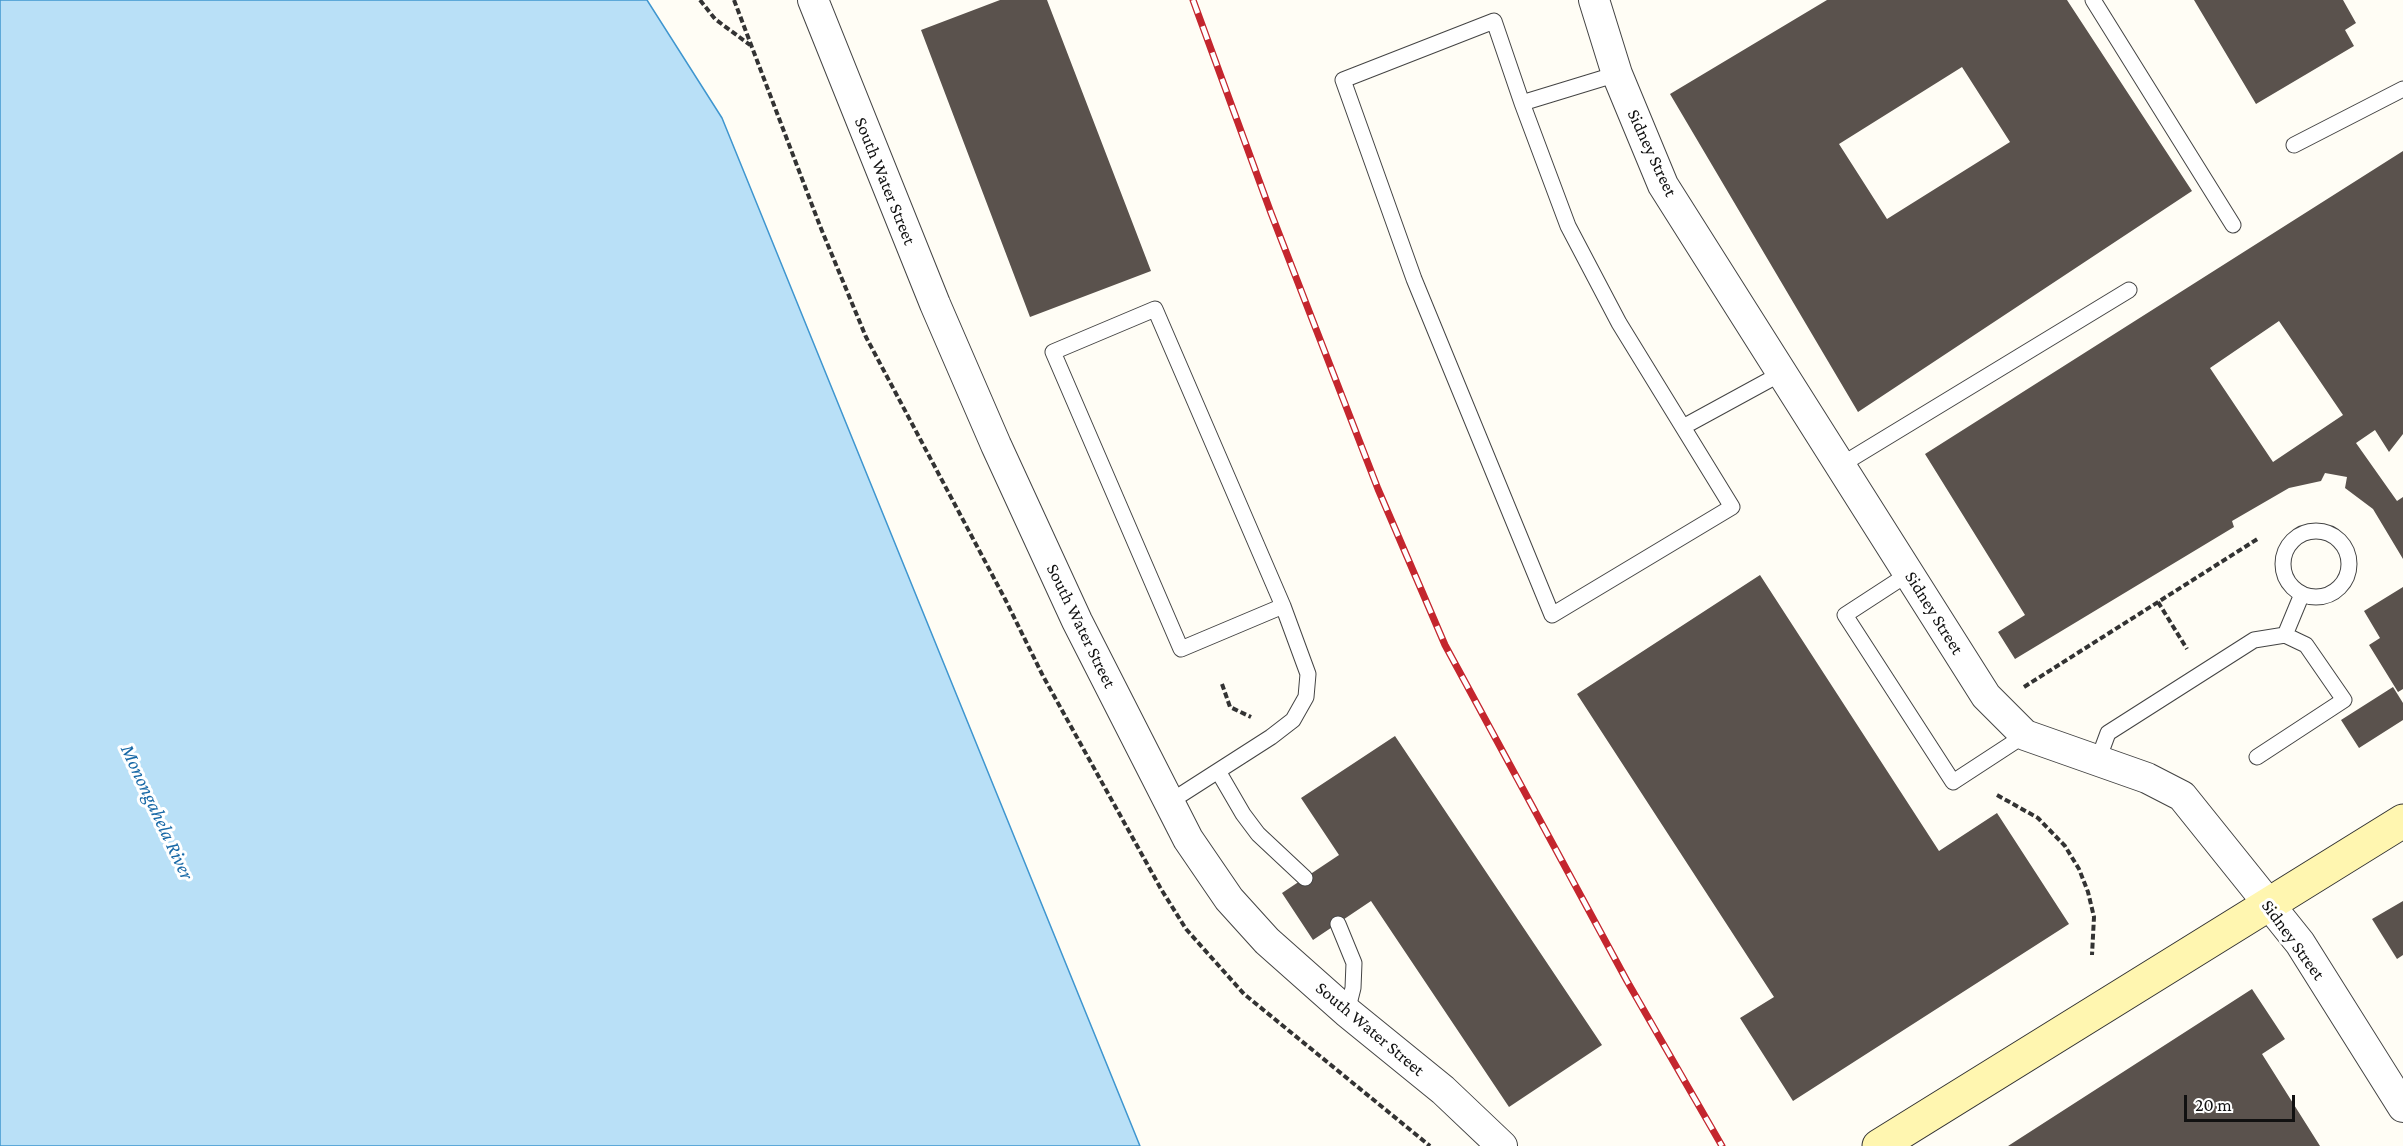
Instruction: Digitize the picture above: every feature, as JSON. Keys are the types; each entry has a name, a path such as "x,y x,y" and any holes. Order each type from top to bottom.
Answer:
{"main road":[{"path":"1879,1146 2403,821"}],"street":[{"name":"Sidney Street","path":"1594,0 1617,74 1663,185 1986,696 2025,735 2147,778 2182,796 2300,943 2403,1107"},
{"name":"South Water Street","path":"815,1 926,282 996,445 1077,621 1188,839 1229,899 1267,941 1443,1090 1502,1146"}],"lane":[{"path":"2093,0 2233,225"},
{"path":"1494,21 1522,103 1568,226 1619,323 1732,507 1552,615 1414,279 1343,80 1494,21"},
{"path":"1522,103 1617,74"},
{"path":"2294,145 2403,89"},
{"path":"1840,465 2129,290"},
{"path":"1168,803 1293,720 1306,697 1308,674 1283,606 1155,309 1053,352 1181,649 1283,606"},
{"path":"1683,427 1782,373"},
{"path":"2320,530 2333,534 2343,543 2349,555 2350,567 2346,580 2338,590 2326,596 2314,597 2302,594 2285,577 2283,563 2285,549 2294,538 2306,531 2320,530"},
{"path":"1908,574 1845,615 1953,782 2025,735"},
{"path":"2285,635 2302,594"},
{"path":"2098,760 2108,733 2254,640 2285,635 2306,645 2344,700 2257,757"},
{"path":"1218,771 1243,814 1258,834 1305,878"},
{"path":"1338,924 1354,963 1353,988 1347,1011"}],"path":[{"path":"700,0 715,19 751,45"},
{"path":"2023,687 2259,538"},
{"path":"2158,602 2187,649"},
{"path":"1222,684 1230,707 1252,717"},
{"path":"1997,795 2038,818 2065,846 2079,869 2094,917 2092,955"}],"water":[{"name":"Monongahela River","path":"0,0 647,0 722,118 1140,1146 0,1146"}],"building":[{"path":"1000,0 1047,0 1151,271 1030,317 921,30"},
{"path":"1827,0 2067,0 2192,191 1858,412 1670,94","holes":["1962,67 2010,142 1887,219 1839,144"]},
{"path":"2194,0 2343,0 2356,23 2345,30 2354,46 2256,104"},
{"path":"2403,151 2403,434 2389,452 2375,430 2356,443 2397,501 2403,497 2403,559 2373,509 2345,488 2347,477 2325,473 2321,481 2289,488 2232,521 2234,527 2015,659 1998,632 2025,615 1925,454","holes":["2279,321 2343,415 2273,462 2210,368"]},
{"path":"1760,575 1939,851 1997,813 2069,924 1793,1101 1740,1018 1774,997 1577,694"},
{"path":"2403,587 2403,689 2398,692 2369,645 2380,638 2364,611"},
{"path":"2393,687 2403,703 2403,720 2359,748 2341,720"},
{"path":"1395,736 1602,1045 1509,1107 1371,901 1313,940 1282,893 1339,855 1301,798"},
{"path":"2403,901 2403,955 2397,959 2372,919"},
{"path":"2252,989 2285,1039 2262,1054 2320,1146 2008,1146"}],"railway":[{"path":"1193,0 1271,213 1378,489 1445,645 1627,981 1722,1146"}]}
